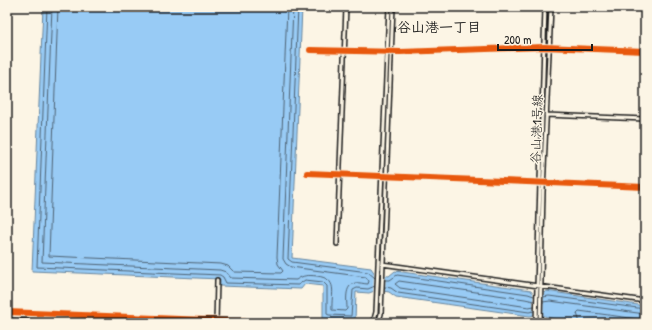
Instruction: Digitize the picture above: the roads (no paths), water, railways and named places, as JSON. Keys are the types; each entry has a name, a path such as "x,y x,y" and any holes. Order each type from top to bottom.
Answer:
{"street":[{"path":"337,244 346,7"},
{"path":"373,323 376,312 380,270 382,264 386,176 389,7"},
{"path":"381,323 380,270 382,176 393,7"},
{"name":"谷山港1号線","path":"539,292 537,286 539,182 545,7"},
{"name":"谷山港1号線","path":"536,323 541,286 551,7"},
{"path":"310,50 389,52 549,47 645,51"},
{"path":"542,115 645,119"},
{"path":"307,173 645,186"},
{"path":"382,264 645,301"},
{"path":"216,322 218,280"},
{"path":"7,312 172,318 216,322 277,323"},
{"path":"378,323 381,314"},
{"path":"7,316 113,322 172,323 172,318"},
{"path":"113,316 113,322"},
{"name":"谷山港1号線","path":"538,317 540,323"}],"water":[{"path":"43,7 302,7 292,258 371,268 375,274 389,276 395,271 531,290 532,292 545,293 546,291 645,306 645,323 589,324 567,322 541,315 530,316 396,297 389,292 377,290 369,293 356,292 355,320 323,319 323,286 305,284 301,289 220,286 220,279 32,271"}],"district":[{"name":"谷山港一丁目","path":"439,27"}]}
